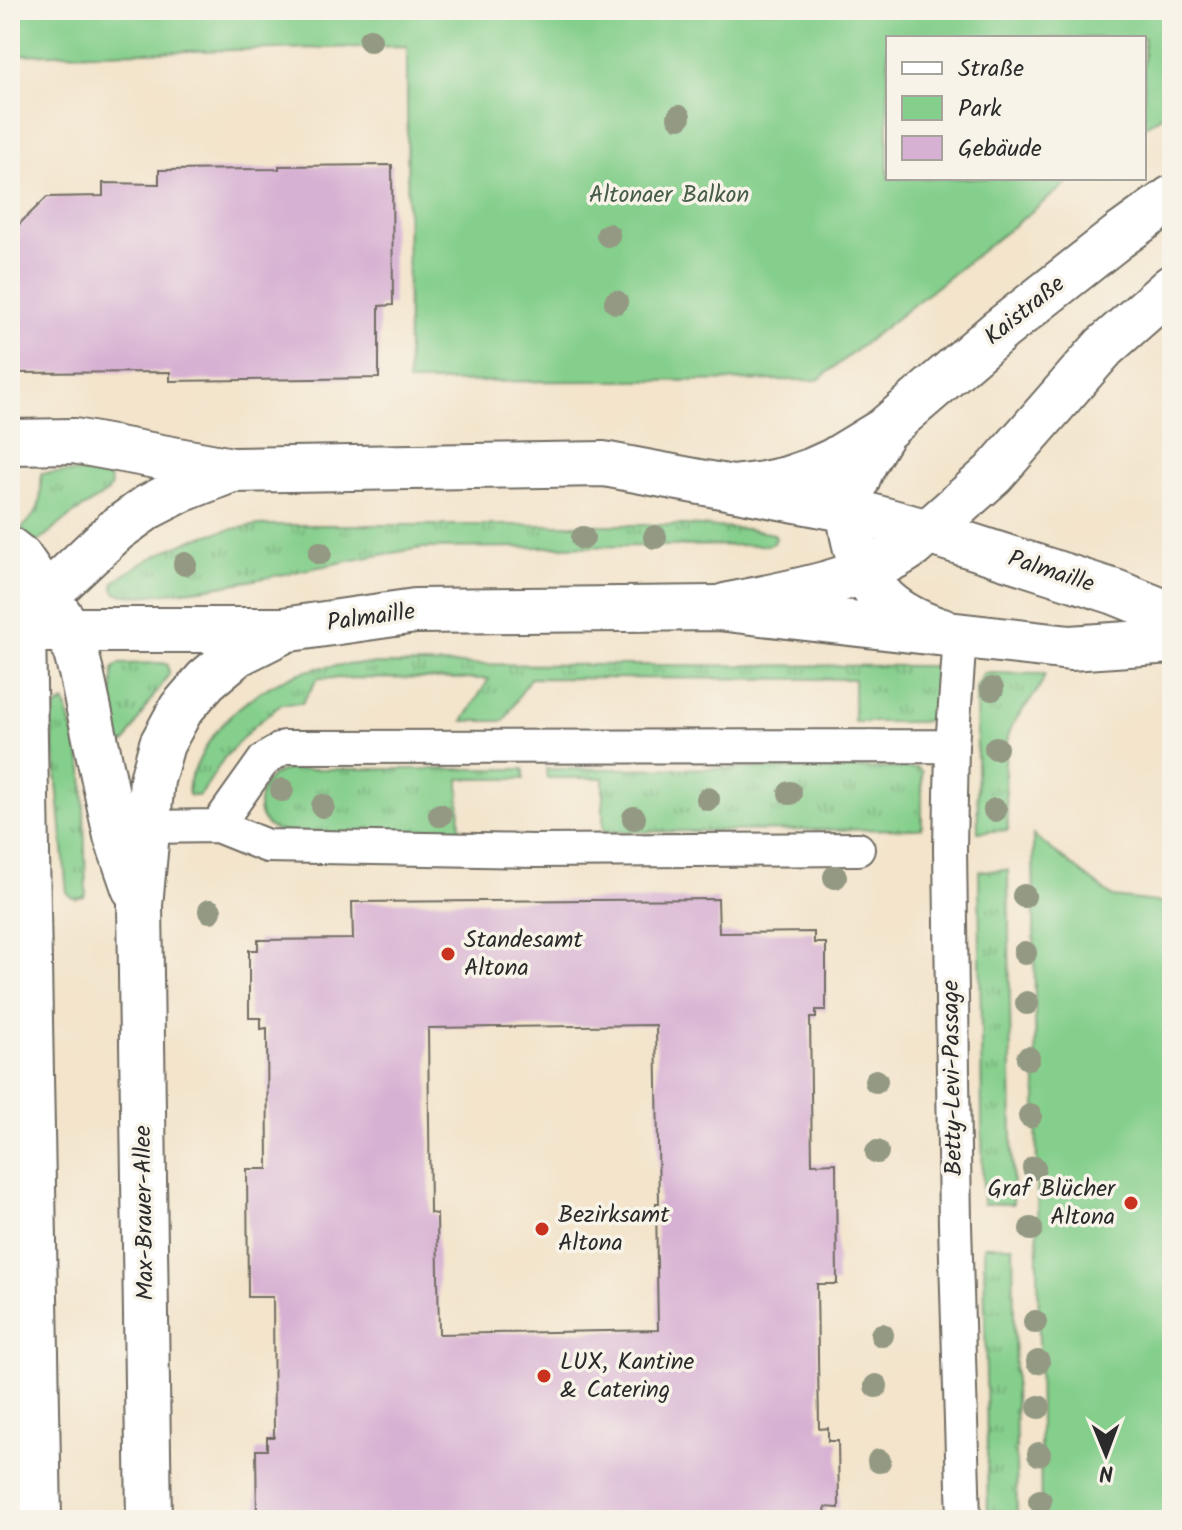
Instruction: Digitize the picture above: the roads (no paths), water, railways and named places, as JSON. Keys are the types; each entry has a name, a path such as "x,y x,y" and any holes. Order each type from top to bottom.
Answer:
{"main road":[{"name":"Kaistraße","path":"729,488 764,484 813,470 884,430 1000,330 1172,198"},
{"path":"928,532 993,474 1104,347 1172,287"},
{"name":"Kaistraße","path":"849,510 856,483 884,430"},
{"name":"Palmaille","path":"10,442 74,441 232,470 604,464 849,510 1115,592 1172,615"},
{"name":"Palmaille","path":"37,622 116,530 148,507 232,470"},
{"name":"Palmaille","path":"849,510 852,537 862,571 878,594 893,608 917,622 960,637"},
{"name":"Palmaille","path":"718,608 798,591 862,571 898,556 928,532"},
{"name":"Max-Brauer-Allee","path":"10,550 20,558 37,622 81,672 116,836 140,905"},
{"name":"Palmaille","path":"37,622 283,630 415,611 718,608 1070,648 1172,641"},
{"path":"37,622 39,1520"},
{"name":"Max-Brauer-Allee","path":"149,1520 140,905 152,780 162,744 181,709 206,680 237,654 283,630"}],"lane":[{"name":"Betty-Levi-Passage","path":"960,637 951,756 950,848 955,1225 964,1520"},
{"path":"217,826 264,760 284,747 951,756"},
{"path":"147,827 217,826 267,846 534,851 858,849"}],"place":[{"name":"Standesamt Altona","path":"448,954"},
{"name":"Graf Blücher Altona","path":"1131,1203"},
{"name":"Bezirksamt Altona","path":"542,1229"},
{"name":"LUX, Kantine & Catering","path":"544,1376"}],"park label":[{"name":"Altonaer Balkon","path":"669,195"}]}
